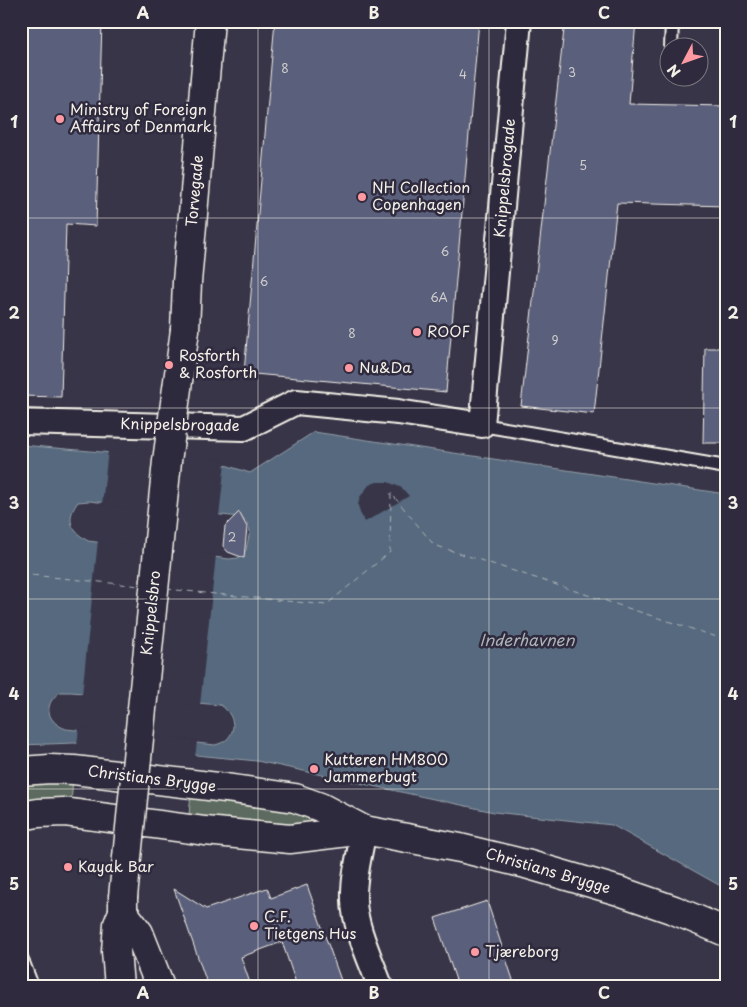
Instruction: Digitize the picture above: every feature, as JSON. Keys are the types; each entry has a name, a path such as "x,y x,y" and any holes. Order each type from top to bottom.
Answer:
{"main road":[{"name":"Torvegade","path":"185,330 210,21"},
{"name":"Knippelsbro","path":"119,986 116,951 118,924 123,904 167,461 185,330"},
{"name":"Christians Brygge","path":"21,771 74,770 295,798 320,807 364,830 460,848 526,864 619,891 674,910 726,932"},
{"name":"Christians Brygge","path":"21,816 64,812 205,831 290,839 364,830"},
{"path":"123,904 138,933 160,986"}],"street":[{"name":"Knippelsbrogade","path":"21,422 244,428 296,402 398,412 482,425 519,21"},
{"path":"364,830 355,880 354,900 356,917 380,986"}],"lane":[{"path":"671,38 672,21"},
{"name":"Knippelsbrogade","path":"482,425 726,467"},
{"path":"21,957 32,986"}],"green space":[{"path":"73,779 71,803 21,805 21,781"},
{"path":"191,794 311,812 310,826 307,830 189,815"}],"water":[{"name":"Inderhavnen","path":"314,432 726,494 726,889 612,825 494,812 257,761 74,743 21,745 21,445 216,462 250,473","holes":["89,501 240,517 247,523 250,531 246,550 238,558 229,559 88,541 77,533 71,519 78,502","60,692 220,705 230,715 233,727 228,738 215,745 66,729 55,722 49,713 51,702"]}],"pier":[{"path":"108,450 216,459 225,462 219,517 102,505"},
{"path":"377,482 388,482 402,488 409,496 365,522 358,505 360,497 369,485"},
{"path":"98,540 216,555 200,705 82,695"},
{"path":"79,728 197,741 195,758 77,746"}],"building":[{"name":"Ministry of Foreign Affairs of Denmark","path":"21,21 102,21 96,226 66,224 61,397 21,396"},
{"name":"NH Collection Copenhagen","path":"275,21 479,21 446,392 244,373"},
{"path":"565,21 636,21 629,104 726,106 726,206 617,203 594,414 521,406"},
{"path":"705,348 726,348 726,443 703,443"},
{"path":"239,512 247,527 244,558 228,552 223,546 225,526"},
{"name":"C.F. Tietgens Hus","path":"307,885 343,986 297,986 282,942 241,957 251,986 208,986 174,889 206,909 267,888 271,898"},
{"name":"Tjæreborg","path":"487,901 515,986 458,986 435,918"}],"ferry route":[{"path":"166,589 326,605 390,552 391,493 434,545 726,640"},
{"path":"21,574 140,586"}],"place":[{"name":"Ministry of Foreign Affairs of Denmark","path":"60,119"},
{"name":"NH Collection Copenhagen","path":"362,197"},
{"name":"ROOF","path":"417,332"},
{"name":"Rosforth & Rosforth","path":"169,365"},
{"name":"Nu&Da","path":"349,368"},
{"name":"Kutteren HM800 Jammerbugt","path":"314,769"},
{"name":"Kayak Bar","path":"68,867"},
{"name":"C.F. Tietgens Hus","path":"254,926"},
{"name":"Tjæreborg","path":"475,952"}]}
